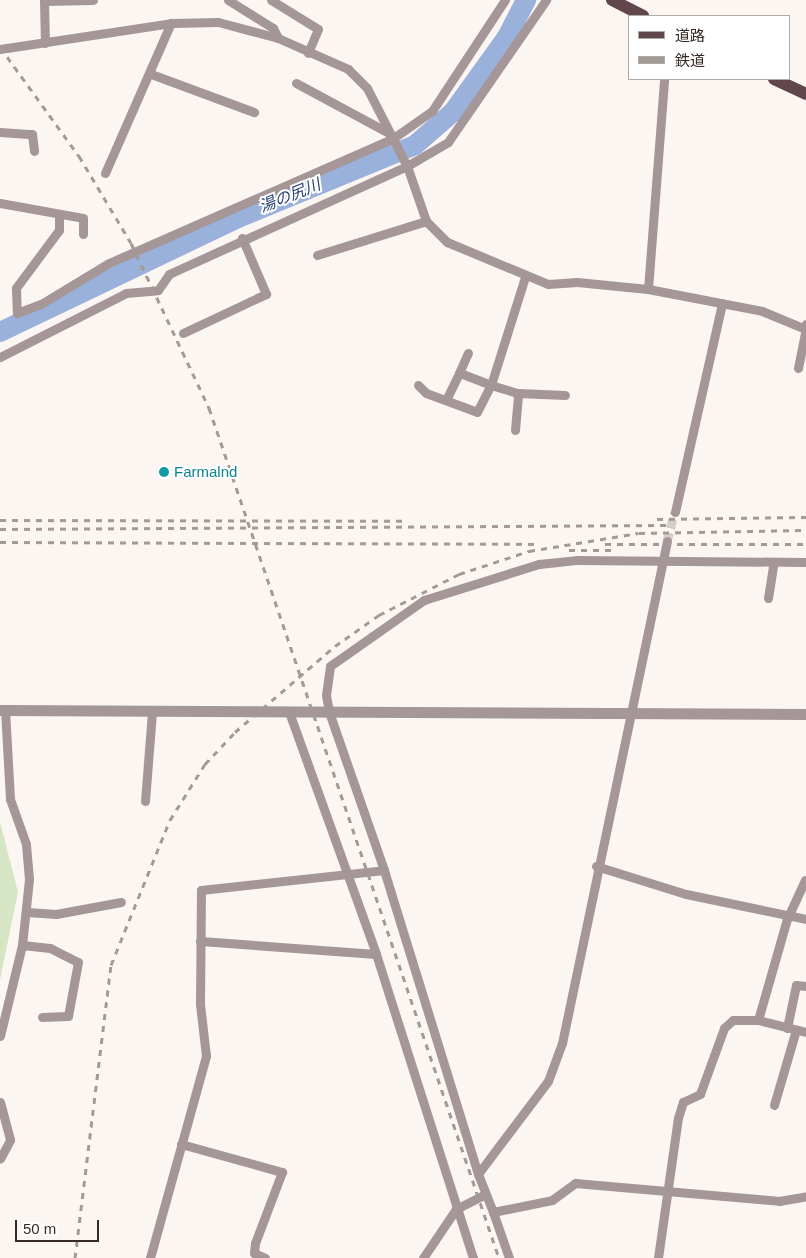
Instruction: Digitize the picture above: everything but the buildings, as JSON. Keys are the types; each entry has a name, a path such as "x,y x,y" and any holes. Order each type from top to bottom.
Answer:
{"main road":[{"path":"612,0 641,15"},
{"path":"776,80 806,94"}],"street":[{"path":"45,43 44,0 92,0"},
{"path":"228,0 273,28 278,38"},
{"path":"271,0 318,29 308,53"},
{"path":"59,218 59,230 16,288 17,313 41,304 110,263 391,136 432,111 505,0"},
{"path":"0,357 126,293 158,290 168,274 242,238 407,166 448,142 546,0"},
{"path":"0,49 171,23 218,22 278,38 308,53 348,69 367,88 407,166 426,221 447,242 548,284 577,282 648,289 762,311 805,327 798,368"},
{"path":"105,173 151,74 171,23"},
{"path":"151,74 254,112"},
{"path":"648,289 664,80"},
{"path":"296,83 391,136"},
{"path":"0,132 32,134 34,151"},
{"path":"0,203 26,205 59,218 83,218 83,234"},
{"path":"317,255 426,221"},
{"path":"183,334 266,294 242,238"},
{"path":"418,385 446,400 477,412 491,385 525,276"},
{"path":"675,512 722,303"},
{"path":"446,400 468,353"},
{"path":"459,373 518,393 565,395"},
{"path":"515,430 518,393"},
{"path":"478,1174 548,1081 579,972 596,866 631,713 660,562 667,541"},
{"path":"768,598 774,562"},
{"path":"509,1258 493,1212 484,1195 384,870 329,712 326,695 330,666 424,600 539,564 806,562"},
{"path":"0,1036 22,945 27,912 26,844 10,800 2,710 806,714"},
{"path":"145,801 152,712"},
{"path":"289,712 376,954 473,1258"},
{"path":"596,866 686,894 787,919 806,919"},
{"path":"150,1258 206,1056 200,941 201,890 384,870"},
{"path":"758,1020 787,919 805,880"},
{"path":"27,912 56,914 121,902"},
{"path":"200,941 376,954"},
{"path":"22,945 50,948 78,962 68,1016 42,1017"},
{"path":"774,1105 792,1029 796,985 806,986"},
{"path":"658,1258 664,1194 684,1102 700,1094 724,1028 734,1020 758,1020 806,1032"},
{"path":"0,1102 10,1140 0,1159"},
{"path":"182,1144 282,1172 255,1243 254,1253 265,1258"},
{"path":"493,1212 552,1200 575,1183 664,1194 778,1201 806,1196"},
{"path":"423,1258 456,1209 484,1195"}],"green space":[{"path":"0,822 18,892 0,980"}],"waterway":[{"name":"湯の尻川","path":"0,332 238,218 415,145 453,112 507,37 526,0"}],"tunnel":[{"path":"667,541 675,512"}],"railway":[{"path":"0,47 79,156 131,243 209,408 499,1258"},
{"path":"657,519 806,517"},
{"path":"0,520 405,521"},
{"path":"0,529 666,525"},
{"path":"75,1258 111,965 170,820 205,764 235,732 335,646 379,615 459,574 529,551 639,533 806,530"},
{"path":"0,542 540,544"},
{"path":"605,544 806,544"},
{"path":"569,550 614,550"}],"place":[{"name":"Farmalnd","path":"164,472"}]}
